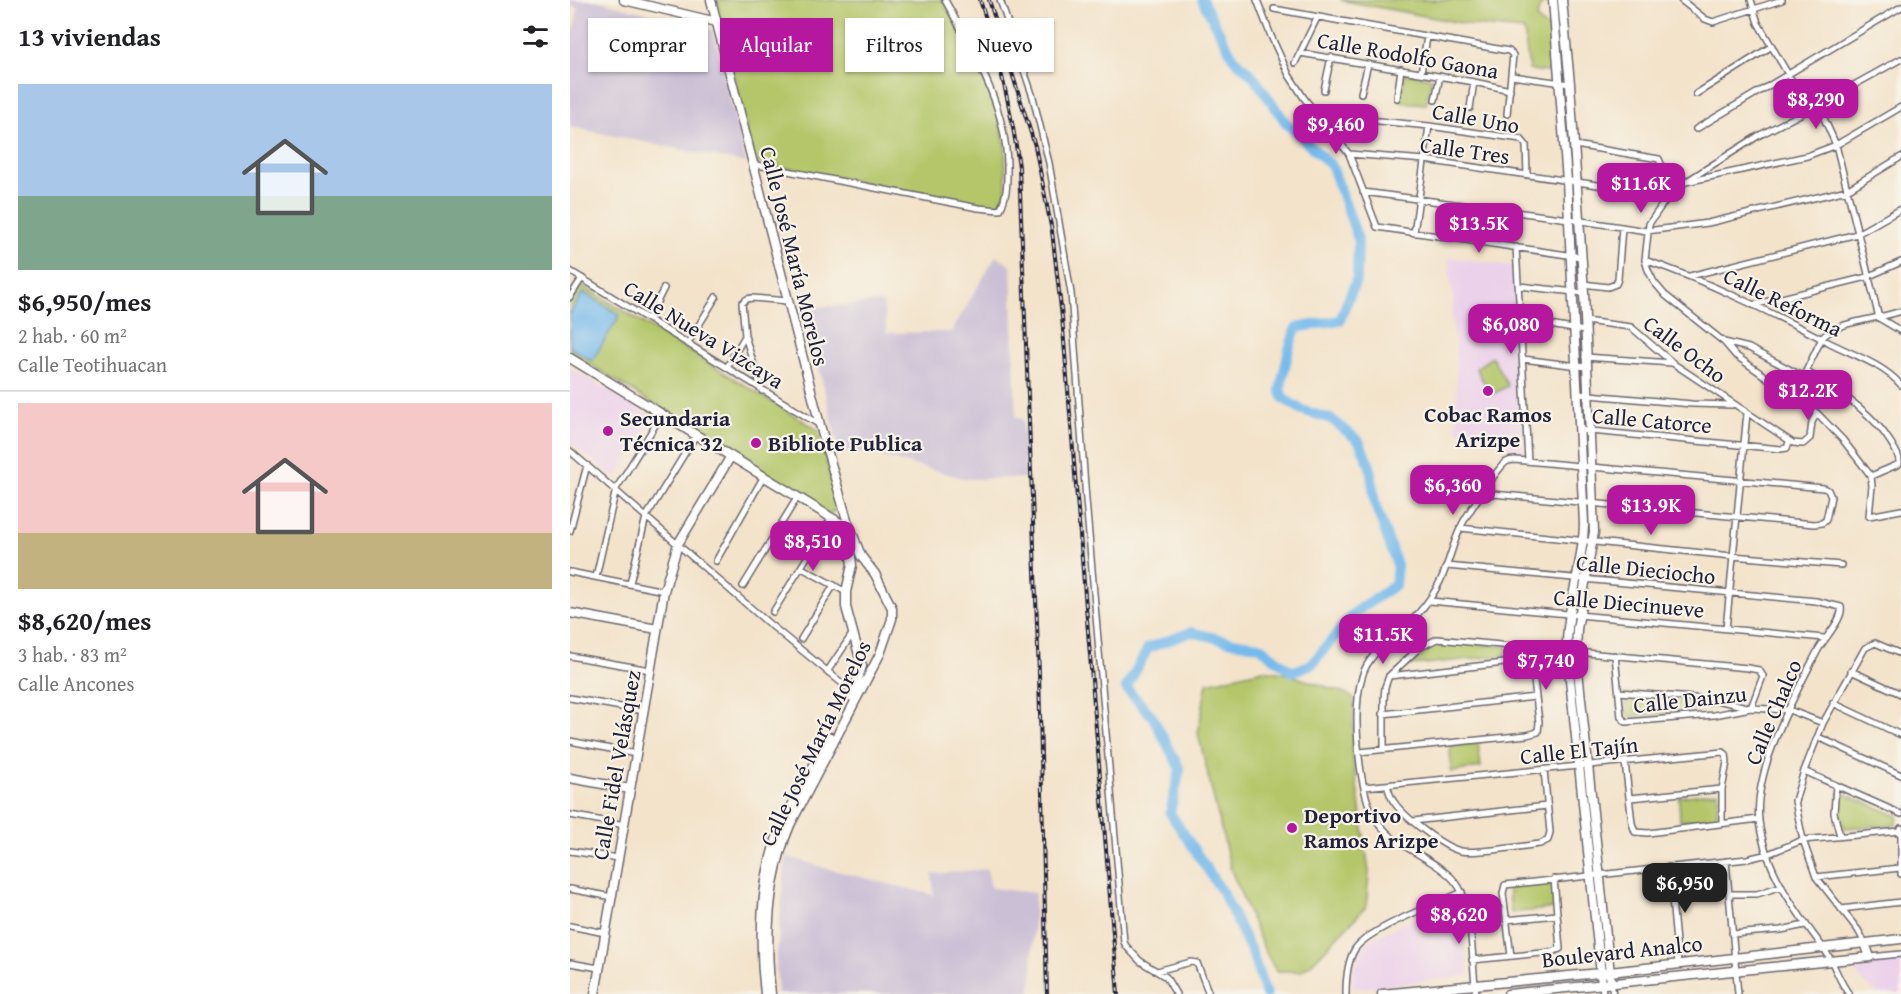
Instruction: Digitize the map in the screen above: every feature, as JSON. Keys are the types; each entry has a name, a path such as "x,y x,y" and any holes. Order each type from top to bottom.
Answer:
{"street":[{"path":"624,0 717,22"},
{"name":"Calle José María Morelos","path":"711,0 848,526 861,556 875,574 892,608 892,619 886,639 785,837 768,900 762,958 765,994"},
{"path":"752,164 978,208 1000,210 1007,190 1007,148 1000,116 988,81 945,0"},
{"path":"1000,0 1033,97 1049,163 1071,293 1088,528 1124,942 1140,961 1170,980 1176,994"},
{"path":"1257,0 1289,75 1349,154 1376,225 1380,228 1581,257"},
{"path":"1553,0 1567,181 1578,394 1590,468 1593,504 1593,543 1574,615 1572,651 1600,874 1607,984 1604,994"},
{"path":"1562,0 1575,145 1588,394 1581,467 1582,579"},
{"path":"1682,0 1705,19 1713,22 1782,0"},
{"path":"1751,0 1758,23 1809,110"},
{"path":"1696,129 1901,7"},
{"path":"1274,9 1509,51 1513,55 1507,114"},
{"path":"1295,63 1317,18"},
{"path":"1421,73 1427,37"},
{"path":"1696,94 1772,46"},
{"name":"Calle Rodolfo Gaona","path":"1300,53 1510,90"},
{"path":"1323,90 1331,57"},
{"path":"1901,59 1758,136 1678,186 1653,217 1647,231 1645,260 1647,270 1665,296 1724,342 1742,360 1816,413 1836,432 1871,476 1869,516 1901,510"},
{"path":"1361,93 1368,64"},
{"path":"1397,98 1401,69"},
{"path":"1435,100 1440,76"},
{"path":"1512,76 1570,84"},
{"path":"1470,108 1474,82"},
{"path":"1818,105 1836,145 1879,318 1901,330"},
{"path":"1686,182 1796,158 1836,145 1901,106"},
{"name":"Calle Uno","path":"1318,115 1430,126 1524,140 1527,175"},
{"path":"1414,233 1430,126"},
{"name":"Calle Tres","path":"1349,154 1425,160 1632,190 1641,185 1661,164 1659,159 1575,145"},
{"path":"1363,192 1420,198 1647,231 1708,223 1847,190 1901,158"},
{"path":"1690,276 1857,234 1901,209"},
{"path":"1519,286 1572,291 1616,284 1622,227"},
{"path":"1516,247 1528,461"},
{"name":"Calle Reforma","path":"1645,260 1690,276 1822,338 1878,367 1894,377 1901,385"},
{"path":"1753,305 1867,277 1901,262"},
{"name":"Calle Nueva Vizcaya","path":"570,271 820,425"},
{"path":"570,297 582,279"},
{"path":"649,318 664,288"},
{"path":"688,343 716,297"},
{"path":"762,391 745,336 742,303 747,299 788,301"},
{"path":"1794,396 1822,338 1827,333 1841,326 1901,311"},
{"path":"1520,320 1585,331"},
{"name":"Calle Ocho","path":"1585,321 1631,327 1674,364 1789,442"},
{"path":"727,367 745,336"},
{"path":"1724,342 1749,348 1805,374 1859,406 1875,420 1899,457 1899,464 1871,476"},
{"path":"1585,357 1674,364"},
{"path":"570,358 831,519 848,526"},
{"path":"1523,359 1586,368"},
{"path":"1894,377 1901,375"},
{"path":"1578,394 1692,404 1733,405"},
{"path":"1726,628 1747,413"},
{"path":"1789,442 1799,444 1808,441 1816,413"},
{"path":"596,577 616,489 662,414"},
{"name":"Calle Catorce","path":"1584,430 1783,449 1788,447 1789,442"},
{"path":"630,583 646,517 696,435"},
{"path":"570,451 856,695"},
{"name":"Calle Fidel Velásquez","path":"595,994 664,591 678,544 731,456"},
{"path":"1475,990 1467,909 1462,892 1452,878 1382,828 1371,810 1364,788 1359,752 1357,706 1362,674 1376,652 1430,601 1447,566 1460,528 1482,493 1504,464 1510,460 1824,488 1828,489 1831,497 1826,520 1814,524 1482,493"},
{"path":"570,531 587,465"},
{"path":"716,561 764,476"},
{"path":"743,586 797,498"},
{"path":"773,612 831,519"},
{"name":"Calle José María Morelos","path":"848,526 852,564 846,592 846,607 862,666 856,695"},
{"path":"1460,528 1593,543 1841,565"},
{"name":"Calle Dieciocho","path":"1447,566 1824,602 1841,607"},
{"path":"802,568 846,592"},
{"path":"570,572 664,591"},
{"path":"801,639 834,585"},
{"name":"Calle Diecinueve","path":"1430,601 1824,638"},
{"name":"Calle Chalco","path":"1841,607 1841,614 1824,638 1789,710 1763,777 1759,819 1768,854 1782,886 1805,925 1824,948 1849,994"},
{"path":"570,613 657,629"},
{"path":"827,672 853,632"},
{"path":"1384,749 1383,714 1385,687 1389,676 1419,648 1431,641 1457,640 1762,672 1762,680 1751,708 1717,700 1619,692"},
{"path":"1901,654 1878,644 1871,643 1865,648 1823,723 1795,801 1803,840 1816,877 1858,930 1870,957 1901,954"},
{"path":"1359,752 1538,732 1530,647"},
{"name":"Calle Dainzu","path":"1616,655 1624,722 1713,715 1751,708 1789,710 1823,723"},
{"path":"570,656 650,670"},
{"path":"1389,676 1531,660"},
{"path":"1851,671 1901,694"},
{"path":"1383,714 1535,697"},
{"path":"570,698 644,711"},
{"path":"1833,703 1901,735"},
{"path":"1818,737 1901,775"},
{"path":"570,741 636,754"},
{"name":"Calle El Tajín","path":"1364,788 1723,752 1728,762 1722,789 1722,823"},
{"path":"1625,762 1635,832 1648,833 1759,819"},
{"path":"1585,766 1591,875 1606,972"},
{"path":"1387,785 1395,803 1413,821 1459,851 1529,845 1545,842 1550,837 1544,770"},
{"path":"1804,771 1901,814"},
{"path":"570,778 630,789"},
{"path":"1836,786 1834,813 1840,836"},
{"path":"1630,798 1722,789"},
{"path":"1413,821 1547,806"},
{"path":"570,815 625,825"},
{"path":"1511,956 1504,885 1726,861 1768,854 1803,840 1901,829 1901,871 1816,877"},
{"path":"570,851 618,858"},
{"path":"1726,861 1738,994"},
{"path":"1669,867 1678,964"},
{"path":"1472,960 1560,950 1554,879"},
{"path":"1729,894 1757,894 1782,886"},
{"path":"570,890 612,897"},
{"path":"1346,994 1352,957 1360,943 1379,931 1462,892"},
{"name":"Calle José María Morelos","path":"768,900 771,994"},
{"path":"1841,909 1901,902"},
{"path":"1506,920 1557,915"},
{"path":"1732,934 1780,930 1805,925"},
{"path":"570,926 605,933"},
{"name":"Boulevard Analco","path":"1382,994 1475,990 1606,972 1901,939"},
{"name":"Boulevard Analco","path":"1508,994 1870,957"},
{"path":"1156,971 1191,962 1197,963 1209,994"},
{"path":"570,963 599,968"},
{"path":"1607,984 1613,994"}],"shaded area":[{"path":"570,0 595,0 666,18 588,18 588,72 708,72 708,29 713,30 720,58 720,72 723,72 746,163 570,127 570,50 578,8 570,6"},
{"path":"996,256 1011,266 1016,417 1023,420 1025,478 966,479 877,455 839,451 805,308 883,302 887,333 951,332"},
{"name":"Cobac Ramos Arizpe","path":"1448,257 1513,266 1523,451 1457,431 1456,350"},
{"name":"Secundaria Técnica 32","path":"570,367 654,418 616,478 570,443"},
{"path":"786,856 828,869 934,895 932,874 987,869 991,888 1035,893 1031,994 778,994 776,964"},
{"path":"1459,900 1469,976 1353,989 1353,969 1366,942 1414,918"},
{"path":"1901,958 1901,994 1879,994 1860,979 1853,962"}],"green space":[{"path":"717,0 943,0 956,25 956,72 981,72 998,113 1005,143 1006,191 999,208 754,162 733,72 833,72 833,18 721,18"},
{"path":"1340,0 1546,0 1539,8 1537,19 1550,28 1556,73 1529,70 1524,30 1472,25"},
{"path":"1405,74 1432,78 1426,104 1400,102"},
{"path":"579,286 583,286 818,430 837,500 834,512 827,513 570,352 570,302"},
{"path":"1492,357 1508,386 1491,395 1476,368"},
{"path":"1435,641 1528,648 1527,653 1406,666 1403,663"},
{"name":"Deportivo Ramos Arizpe","path":"1263,670 1284,673 1345,693 1354,699 1352,751 1369,872 1366,907 1311,964 1301,971 1276,971 1264,949 1231,870 1198,733 1207,683"},
{"path":"1625,694 1724,704 1722,707 1627,717"},
{"path":"1478,743 1481,767 1451,772 1450,746"},
{"path":"1718,792 1717,817 1680,821 1679,797"},
{"path":"1839,792 1898,816 1896,825 1844,828 1838,809"},
{"path":"1553,881 1555,908 1511,913 1508,886"}],"water":[{"path":"583,292 620,315 592,361 570,347 570,314"}],"waterway":[{"path":"1202,0 1234,59 1253,76 1286,123 1332,166 1358,239 1357,278 1340,320 1296,328 1280,390 1284,399 1302,410 1331,419 1359,441 1370,466 1375,504 1397,565 1395,585 1354,613 1312,664 1292,672 1259,646 1191,632 1148,648 1126,688 1152,716 1180,769 1170,813 1223,893 1252,953 1266,994"}],"railway":[{"path":"980,0 1004,83 1019,167 1039,674 1047,994"},
{"path":"989,0 1035,146 1052,231 1062,317 1118,994"}],"place":[{"name":"Cobac Ramos Arizpe","path":"1488,391"},
{"name":"Secundaria Técnica 32","path":"608,431"},
{"name":"Bibliote Publica","path":"756,443"},
{"name":"Deportivo Ramos Arizpe","path":"1292,828"}]}
